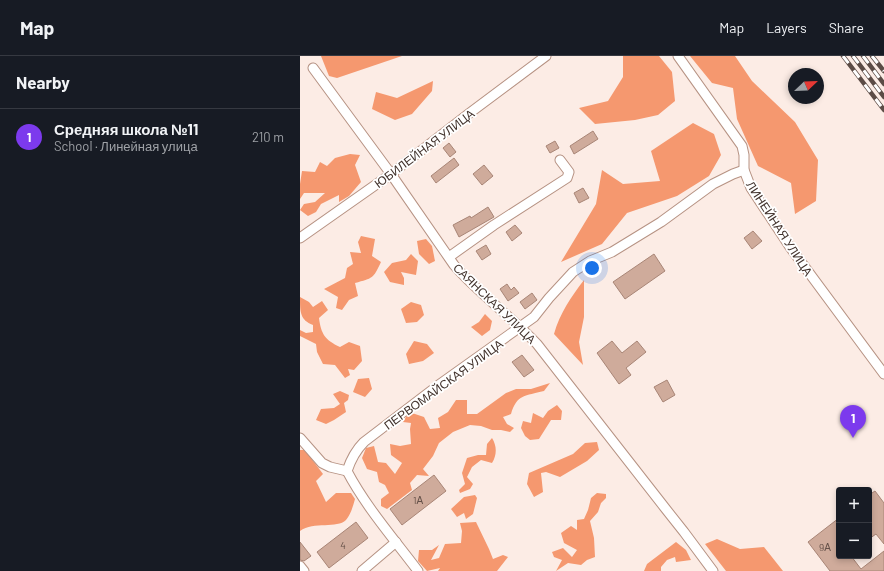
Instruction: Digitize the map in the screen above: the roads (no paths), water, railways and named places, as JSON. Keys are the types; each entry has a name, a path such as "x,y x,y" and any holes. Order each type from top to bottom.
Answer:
{"street":[{"name":"ЮБИЛЕЙНАЯ УЛИЦА","path":"300,238 390,174 467,114 546,56"},
{"name":"ЛИНЕЙНАЯ УЛИЦА","path":"678,56 742,146 744,155 744,170 751,188 790,247 884,374"},
{"name":"САЯНСКАЯ УЛИЦА","path":"313,68 465,278 521,327 537,344 713,571"},
{"path":"449,257 494,225 567,178 569,172 560,160"},
{"name":"ПЕРВОМАЙСКАЯ УЛИЦА","path":"347,471 350,460 355,451 364,442 436,387 534,317 573,272 590,261 612,252 661,222 713,184 744,170"},
{"path":"300,438 322,463 330,467 347,471 355,486 418,571"},
{"path":"362,571 396,542"},
{"path":"300,566 304,571"}],"railway":[{"path":"843,56 884,110"},
{"path":"853,56 884,97"},
{"path":"863,56 884,84"},
{"path":"872,56 884,71"}],"place":[{"name":"Средняя школа №11","path":"853,438"}]}
